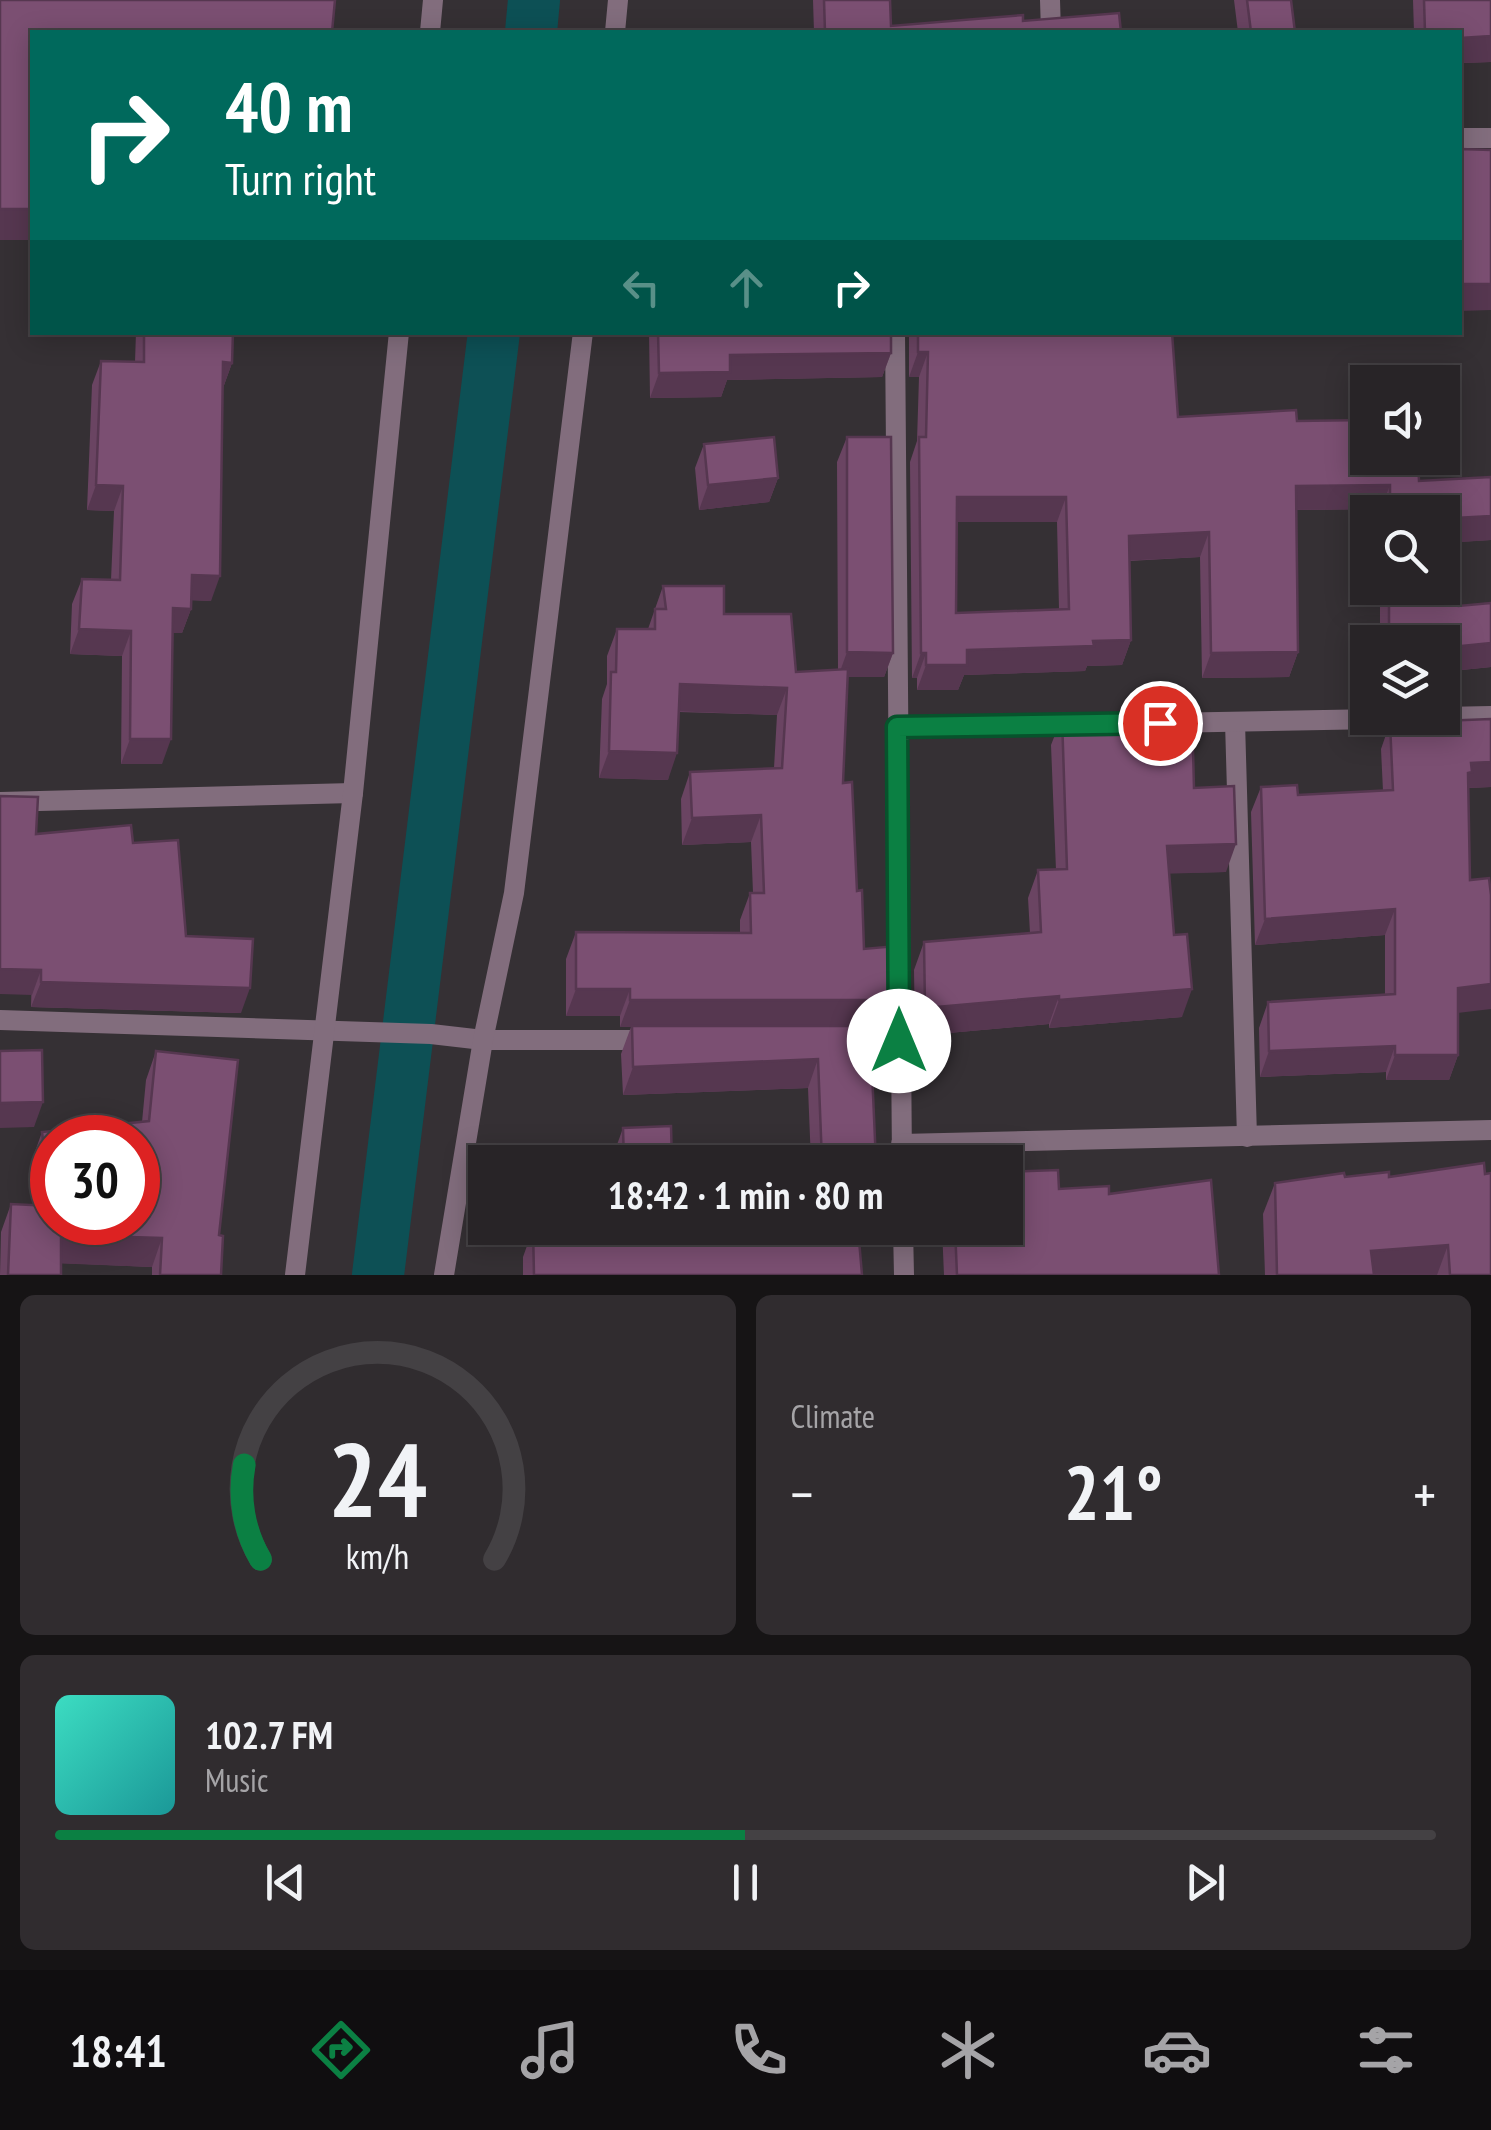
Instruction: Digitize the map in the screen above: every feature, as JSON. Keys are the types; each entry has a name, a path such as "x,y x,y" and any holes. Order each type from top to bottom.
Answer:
{"street":[{"path":"430,30 433,0"},
{"path":"616,30 618,0"},
{"path":"1050,0 1051,30"},
{"path":"1462,138 1491,138"},
{"path":"295,1275 353,794 399,335"},
{"path":"444,1275 483,1040 514,893 583,335"},
{"path":"896,335 902,1145"},
{"path":"1460,717 1491,716"},
{"path":"1136,723 1350,720"},
{"path":"1236,722 1247,1137"},
{"path":"897,727 1096,724"},
{"path":"0,802 353,794"},
{"path":"0,1020 431,1034 483,1040 681,1040"},
{"path":"820,1040 899,1041"},
{"path":"1023,1147 1491,1130"},
{"path":"903,1245 904,1275"}],"building":[{"path":"0,0 335,0 332,30 30,30 30,209 0,209"},
{"path":"824,0 890,0 891,26 1023,15 1023,21 1119,13 1121,30 825,30"},
{"path":"1247,0 1291,0 1295,30 1251,30"},
{"path":"1424,0 1491,0 1491,36 1462,38 1462,30 1425,30"},
{"path":"1462,149 1491,150 1491,284 1462,284"},
{"path":"144,335 233,335 232,363 223,362 220,576 192,575 191,609 173,608 171,739 130,739 131,631 79,629 82,579 120,580 123,486 96,485 101,361 144,362"},
{"path":"658,335 891,335 891,353 730,355 730,372 659,373"},
{"path":"918,335 1172,335 1178,417 1296,410 1297,421 1350,420 1350,475 1419,475 1419,481 1491,477 1491,516 1460,518 1460,495 1390,495 1390,485 1296,486 1298,652 1211,653 1209,532 1129,536 1131,640 1093,641 1094,646 967,650 967,665 926,665 926,653 921,653 919,437 926,437 928,352 918,352","holes":["957,497 1066,497 1069,609 956,613"]},
{"path":"774,437 778,478 708,485 704,444"},
{"path":"847,437 891,437 893,653 847,652"},
{"path":"663,586 724,586 724,614 791,614 796,672 848,669 843,783 852,782 864,949 896,946 897,1000 630,1000 630,989 576,989 576,932 751,933 750,893 764,893 761,815 692,818 690,772 782,768 787,688 680,684 677,753 609,751 611,672 616,672 617,629 655,629 655,609 666,609"},
{"path":"1491,603 1491,643 1460,646 1460,625 1389,625 1389,605"},
{"path":"1192,712 1194,788 1234,786 1236,844 1167,846 1174,935 1187,934 1192,989 925,1008 924,942 1041,932 1038,870 1067,869 1062,717"},
{"path":"1491,719 1491,762 1471,763 1472,772 1468,773 1470,880 1489,878 1491,895 1491,984 1458,988 1458,1055 1395,1055 1395,1046 1269,1051 1268,1002 1395,994 1395,909 1265,919 1261,787 1297,785 1298,795 1393,790 1391,735 1460,735 1460,720"},
{"path":"0,796 38,797 36,834 131,825 133,843 178,840 186,936 253,939 250,988 41,982 41,970 0,969"},
{"path":"632,1026 870,1026 875,1145 821,1145 818,1059 633,1067"},
{"path":"42,1050 43,1102 0,1103 0,1051"},
{"path":"156,1051 238,1060 219,1235 223,1236 221,1275 160,1275 160,1115 150,1115"},
{"path":"671,1126 672,1145 624,1145 623,1128"},
{"path":"1484,1163 1485,1174 1491,1173 1491,1275 1450,1275 1448,1245 1371,1251 1374,1275 1277,1275 1275,1183 1344,1173 1345,1177 1389,1172 1389,1177"},
{"path":"1058,1170 1059,1189 1109,1186 1109,1194 1211,1180 1219,1275 957,1275 956,1245 1023,1245 1023,1171"},
{"path":"11,1204 30,1205 30,1245 61,1245 61,1275 8,1275"},
{"path":"533,1245 859,1245 862,1275 534,1275"}],"waterway":[{"path":"531,30 534,0"},
{"path":"378,1275 494,335"}],"route":[{"path":"899,1041 897,727 1160,723"}]}
